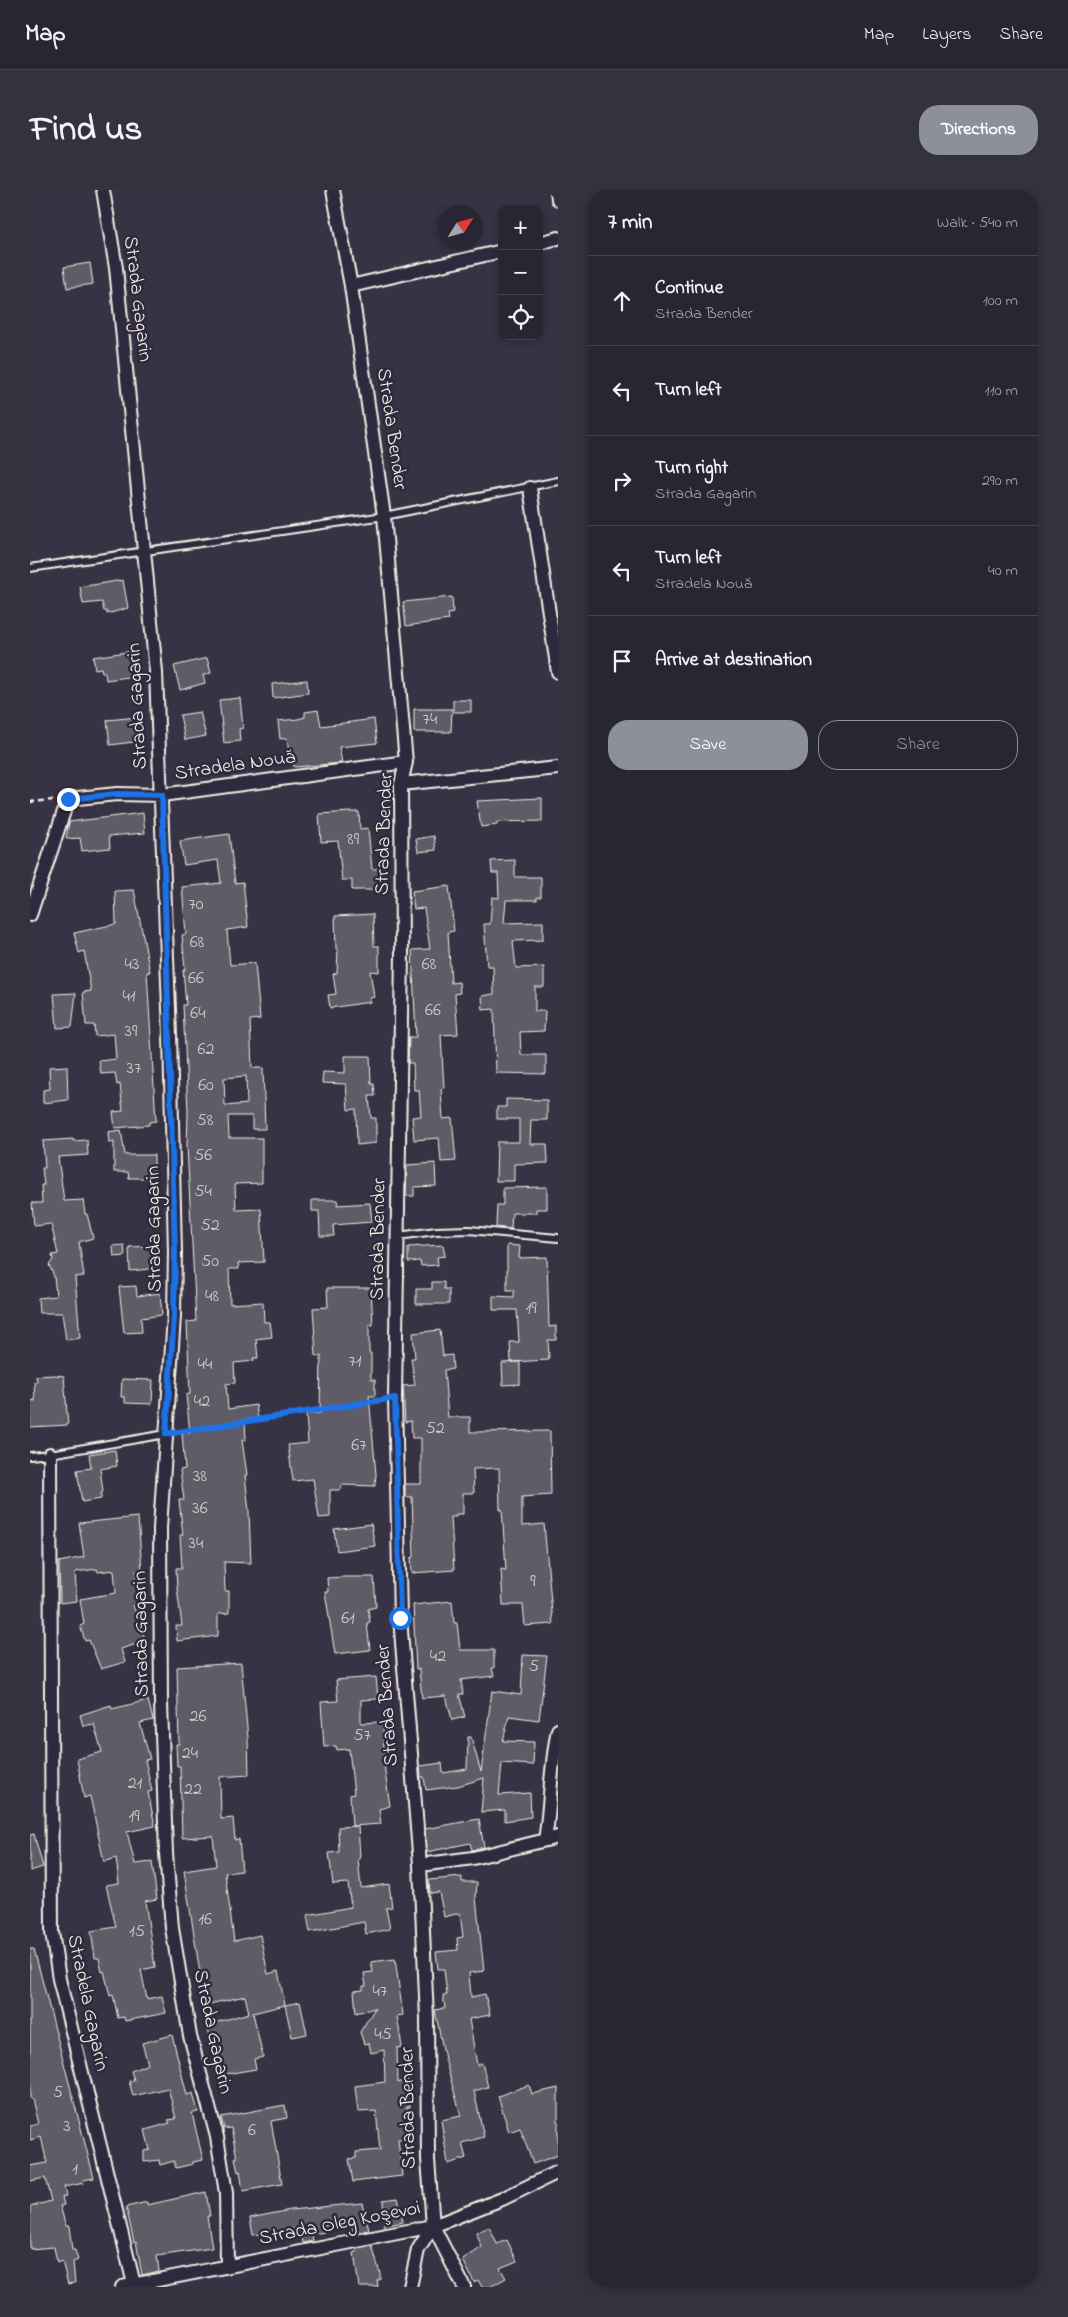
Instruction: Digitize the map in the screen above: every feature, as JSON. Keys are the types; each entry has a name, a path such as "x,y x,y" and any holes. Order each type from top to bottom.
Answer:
{"street":[{"name":"Strada Gagarin","path":"103,190 116,268 145,551 156,672 162,795 175,1252 174,1316 160,1528 166,1853 172,1928 190,2036 218,2137 226,2193 227,2265"},
{"name":"Strada Bender","path":"333,190 351,286 384,516 406,762 401,784 402,954 395,1398 400,1618 420,1866 427,2018 428,2159 433,2226"},
{"path":"557,190 558,199"},
{"path":"543,241 558,238"},
{"path":"351,286 498,252"},
{"path":"530,488 558,672"},
{"name":"Stradela Nouă","path":"68,799 117,794 162,795 406,762"},
{"path":"401,784 558,768"},
{"path":"30,915 68,799"},
{"name":"Stradela Gagarin","path":"50,1454 52,1932 59,1979 128,2286"},
{"path":"544,1840 550,1812 555,1744 558,1730"},
{"path":"420,1866 474,1858 558,1837"},
{"name":"Strada Oleg Koşevoi","path":"128,2286 433,2226 502,2199 558,2172"},
{"path":"410,2287 418,2250 433,2226"},
{"path":"433,2226 464,2287"}],"lane":[{"path":"30,568 384,516 558,481"},
{"path":"398,1236 436,1231 469,1230 558,1238"},
{"path":"30,1456 166,1434"}],"path":[{"path":"30,802 68,799"},
{"path":"166,1434 395,1398"}],"building":[{"path":"90,263 93,284 67,288 64,267"},
{"path":"123,580 128,608 107,614 107,611 104,611 102,602 83,604 80,587"},
{"path":"452,597 453,613 448,614 449,620 406,626 403,602"},
{"path":"133,651 136,676 106,680 105,672 102,672 101,668 95,669 93,657"},
{"path":"207,658 211,673 203,675 205,683 180,690 174,666"},
{"path":"307,680 308,693 273,698 272,684"},
{"path":"240,698 243,728 239,729 240,741 224,743 219,700"},
{"path":"453,700 471,700 471,712 453,712"},
{"path":"414,709 452,709 451,732 414,732"},
{"path":"318,710 321,726 374,719 377,743 339,747 342,763 294,767 293,761 290,761 287,738 280,739 278,721 298,719 305,717 305,712"},
{"path":"200,712 206,736 185,740 180,715"},
{"path":"138,717 141,741 110,745 107,720"},
{"path":"542,798 542,821 497,822 497,825 481,827 477,801"},
{"path":"359,812 360,829 368,828 372,869 381,869 381,890 352,890 352,880 342,880 338,841 321,842 319,814"},
{"path":"143,813 145,833 109,836 110,848 82,851 80,838 66,839 69,822"},
{"path":"229,834 235,883 243,882 248,927 227,930 230,965 255,963 260,1019 250,1020 252,1068 263,1068 265,1129 252,1129 252,1116 228,1116 229,1138 262,1138 262,1183 235,1184 236,1210 261,1209 264,1262 238,1263 239,1269 229,1269 230,1304 263,1302 264,1322 270,1322 272,1337 256,1339 258,1358 253,1358 254,1361 234,1363 235,1383 226,1384 228,1409 256,1405 258,1418 245,1420 246,1440 242,1440 247,1475 245,1475 251,1563 224,1562 225,1591 229,1591 229,1613 218,1614 218,1636 177,1641 176,1626 182,1626 176,1568 182,1568 180,1535 183,1535 179,1500 184,1500 180,1470 185,1469 182,1434 190,1433 186,1395 190,1394 187,1322 196,1321 187,1146 188,1112 183,1005 186,1005 182,935 186,934 182,887 221,883 218,860 184,865 180,841","holes":["246,1076 247,1104 225,1106 224,1078"]},
{"path":"434,836 436,850 418,852 416,839"},
{"path":"515,860 515,877 541,877 541,897 537,897 537,900 506,900 504,923 543,922 543,940 513,941 516,968 544,967 544,987 535,987 535,1011 545,1011 544,1031 520,1032 521,1055 546,1055 546,1074 496,1073 494,1009 483,1010 482,996 494,994 493,966 487,966 484,924 490,924 492,897 499,898 498,873 492,873 491,861"},
{"path":"449,886 454,931 448,932 451,983 459,982 460,993 455,994 458,1034 441,1035 444,1088 441,1089 443,1119 452,1118 456,1161 441,1162 439,1138 414,1140 412,1117 421,1116 419,1090 414,1090 413,1063 408,1063 409,1037 416,1037 412,950 430,949 424,908 414,909 412,891"},
{"path":"134,890 150,972 147,972 156,1121 149,1122 149,1125 115,1128 113,1112 123,1111 120,1084 117,1085 115,1073 101,1074 99,1061 116,1059 114,1034 95,1036 94,1025 86,1025 83,992 91,991 84,951 79,953 74,933 116,924 115,891"},
{"path":"373,914 374,946 379,946 379,972 370,971 374,997 370,998 370,1002 330,1008 328,995 336,994 333,974 337,973 338,949 336,949 335,916"},
{"path":"76,993 72,1027 57,1028 54,994"},
{"path":"345,1056 370,1056 371,1084 374,1084 375,1096 369,1096 371,1118 376,1118 376,1143 357,1145 356,1109 348,1110 346,1084 322,1083 323,1072 345,1073"},
{"path":"67,1066 68,1100 43,1103 43,1090 50,1089 49,1067"},
{"path":"506,1099 547,1100 547,1120 531,1120 530,1144 547,1144 548,1163 514,1164 514,1181 496,1181 497,1142 519,1142 519,1119 497,1119 497,1107 506,1107"},
{"path":"121,1130 125,1155 154,1155 154,1175 146,1175 146,1178 129,1178 128,1172 114,1172 114,1142 109,1143 108,1132"},
{"path":"73,1139 73,1141 87,1140 88,1155 58,1157 64,1201 83,1200 85,1214 87,1214 93,1238 79,1242 84,1276 75,1277 80,1338 66,1340 62,1313 39,1313 38,1298 56,1296 54,1276 49,1265 53,1260 52,1255 58,1254 51,1224 34,1226 32,1203 42,1203 41,1185 44,1185 42,1168 45,1168 43,1141"},
{"path":"435,1163 436,1186 414,1187 414,1196 406,1196 407,1165"},
{"path":"547,1187 547,1209 536,1209 536,1213 512,1213 511,1229 496,1227 497,1205 503,1205 503,1188"},
{"path":"312,1200 338,1200 337,1205 370,1203 372,1222 333,1225 334,1236 320,1236 319,1211 312,1211"},
{"path":"124,1245 125,1256 114,1257 113,1246"},
{"path":"443,1245 445,1256 437,1257 438,1265 421,1266 420,1261 408,1262 408,1247"},
{"path":"507,1245 520,1246 519,1258 547,1257 549,1327 556,1326 556,1340 548,1340 549,1360 511,1362 510,1342 519,1342 517,1310 493,1310 493,1296 514,1297 514,1290 507,1290"},
{"path":"158,1246 158,1268 130,1271 129,1247"},
{"path":"432,1282 444,1282 444,1289 449,1289 449,1304 416,1304 416,1289 432,1289"},
{"path":"136,1286 137,1296 160,1293 162,1315 141,1318 142,1332 124,1333 119,1287"},
{"path":"327,1288 371,1288 373,1325 369,1325 369,1353 371,1353 371,1380 375,1380 375,1396 369,1396 376,1474 375,1486 342,1485 341,1490 330,1490 330,1517 319,1518 313,1479 293,1481 288,1445 308,1443 306,1414 320,1413 321,1356 316,1356 313,1308 328,1307"},
{"path":"440,1330 443,1356 452,1355 453,1369 444,1370 448,1417 470,1417 470,1432 550,1431 551,1495 522,1497 522,1526 544,1524 553,1624 525,1626 523,1605 503,1605 501,1569 506,1570 502,1509 500,1510 499,1468 473,1469 474,1493 463,1493 463,1514 456,1514 456,1517 451,1517 454,1570 412,1573 411,1558 414,1557 412,1497 405,1497 405,1484 421,1484 421,1438 412,1438 411,1421 405,1422 403,1386 415,1385 411,1358 415,1358 413,1333"},
{"path":"520,1362 520,1384 503,1385 502,1363"},
{"path":"36,1376 64,1376 68,1425 30,1427 30,1400 35,1401 34,1382 37,1381"},
{"path":"122,1379 153,1380 152,1404 125,1403 125,1397 121,1397"},
{"path":"115,1450 117,1466 100,1469 103,1492 101,1493 101,1499 82,1502 77,1470 91,1468 89,1454"},
{"path":"138,1517 142,1571 136,1571 142,1603 133,1605 146,1641 121,1649 125,1662 101,1669 89,1640 85,1641 80,1626 84,1624 80,1599 116,1593 114,1570 98,1572 97,1569 75,1572 77,1601 60,1603 59,1562 84,1557 79,1523"},
{"path":"371,1524 375,1546 337,1551 334,1529"},
{"path":"374,1577 376,1607 368,1609 370,1622 367,1623 370,1650 335,1654 325,1592 328,1592 327,1578"},
{"path":"452,1601 454,1623 457,1623 460,1650 494,1650 494,1668 492,1668 494,1676 461,1680 463,1694 459,1694 465,1717 452,1720 446,1696 422,1698 419,1669 416,1669 413,1605"},
{"path":"523,1655 547,1656 539,1720 509,1716 503,1741 534,1742 533,1765 502,1763 499,1795 530,1793 531,1817 505,1821 505,1810 481,1812 484,1778 458,1786 426,1790 424,1777 421,1777 420,1766 442,1763 443,1773 467,1769 468,1737 471,1737 481,1772 492,1691 521,1695"},
{"path":"241,1663 248,1738 249,1775 220,1777 221,1819 233,1818 235,1840 239,1839 242,1871 225,1873 234,1941 260,1935 268,1974 278,1971 285,2005 253,2013 263,2057 254,2059 256,2069 220,2075 207,2025 249,2013 245,1996 205,2005 184,1871 216,1866 213,1836 182,1838 180,1766 177,1766 176,1744 179,1744 177,1667"},
{"path":"376,1677 378,1699 361,1700 361,1723 383,1722 385,1772 390,1806 379,1809 381,1824 352,1826 350,1795 354,1794 349,1749 337,1750 336,1746 324,1747 321,1702 338,1701 336,1680"},
{"path":"148,1700 153,1720 140,1723 150,1759 145,1760 152,1791 148,1792 155,1826 127,1832 135,1864 152,1862 157,1899 145,1901 155,1967 141,1970 147,1999 162,1996 166,2013 125,2021 124,2017 118,2018 113,1995 110,1996 104,1971 102,1972 99,1958 95,1958 91,1931 116,1927 106,1885 119,1883 116,1858 104,1862 90,1796 84,1798 77,1759 102,1752 94,1724 83,1726 80,1715 111,1705 112,1709"},
{"path":"479,1819 484,1847 472,1850 470,1843 427,1852 425,1829"},
{"path":"358,1826 360,1857 358,1860 361,1888 389,1884 392,1907 386,1908 390,1929 366,1934 364,1922 310,1932 307,1915 351,1907 348,1883 333,1884 329,1853 339,1852 338,1827"},
{"path":"34,1834 43,1867 30,1871 30,1835"},
{"path":"462,1877 462,1882 477,1882 476,1898 484,1971 469,1973 471,1997 485,1994 490,2015 469,2019 477,2065 482,2063 488,2087 474,2091 484,2137 462,2143 466,2158 448,2164 441,2120 461,2116 445,2059 435,2010 445,2008 443,1995 447,1995 444,1969 438,1969 436,1952 458,1950 457,1938 463,1937 460,1913 444,1917 439,1892 430,1893 429,1880"},
{"path":"30,1949 34,1949 94,2178 83,2180 84,2183 64,2187 66,2196 62,2197 64,2205 60,2206 66,2226 69,2226 72,2250 75,2250 78,2260 73,2262 75,2283 68,2284 62,2261 57,2263 54,2247 30,2249 30,2207 51,2201 45,2178 30,2181 30,2166 47,2163 41,2137 30,2140 30,2126 38,2124 32,2099 30,2099"},
{"path":"395,1959 403,2015 397,2016 402,2047 397,2048 398,2083 408,2079 410,2107 407,2107 408,2139 398,2139 402,2176 353,2182 349,2159 356,2158 356,2152 380,2150 376,2111 358,2112 355,2086 385,2082 384,2050 371,2053 369,2043 364,2044 360,2032 375,2008 356,2013 354,1991 363,1990 363,1986 366,1986 364,1973 373,1972 371,1962"},
{"path":"300,2002 307,2034 292,2037 285,2005"},
{"path":"172,2035 187,2095 193,2093 198,2112 192,2113 203,2160 176,2168 174,2161 160,2165 159,2160 144,2162 144,2151 150,2150 145,2130 170,2123 168,2120 176,2119 168,2088 133,2096 129,2081 134,2080 131,2071 148,2064 142,2043"},
{"path":"529,2085 532,2094 558,2088 558,2155 533,2164 520,2128 509,2132 498,2096"},
{"path":"285,2105 287,2118 271,2121 282,2184 243,2191 240,2171 238,2172 235,2158 237,2158 231,2128 224,2129 221,2117"},
{"path":"206,2192 210,2216 207,2216 212,2248 157,2256 159,2271 142,2275 136,2241 134,2242 126,2207 147,2202 147,2205"},
{"path":"398,2198 403,2222 384,2226 383,2200"},
{"path":"362,2203 369,2230 354,2233 351,2222 324,2226 325,2232 312,2234 313,2241 303,2243 300,2228 253,2235 250,2218 290,2210"},
{"path":"489,2227 497,2244 507,2240 517,2261 500,2268 506,2278 490,2287 482,2287 478,2280 474,2282 463,2260 482,2247 476,2233"},
{"path":"372,2246 380,2273 380,2280 377,2280 378,2287 359,2287 354,2253 357,2252 357,2249"}],"route":[{"path":"68,799 117,794 162,795 175,1252 174,1316 166,1434 395,1398 400,1618"}]}
